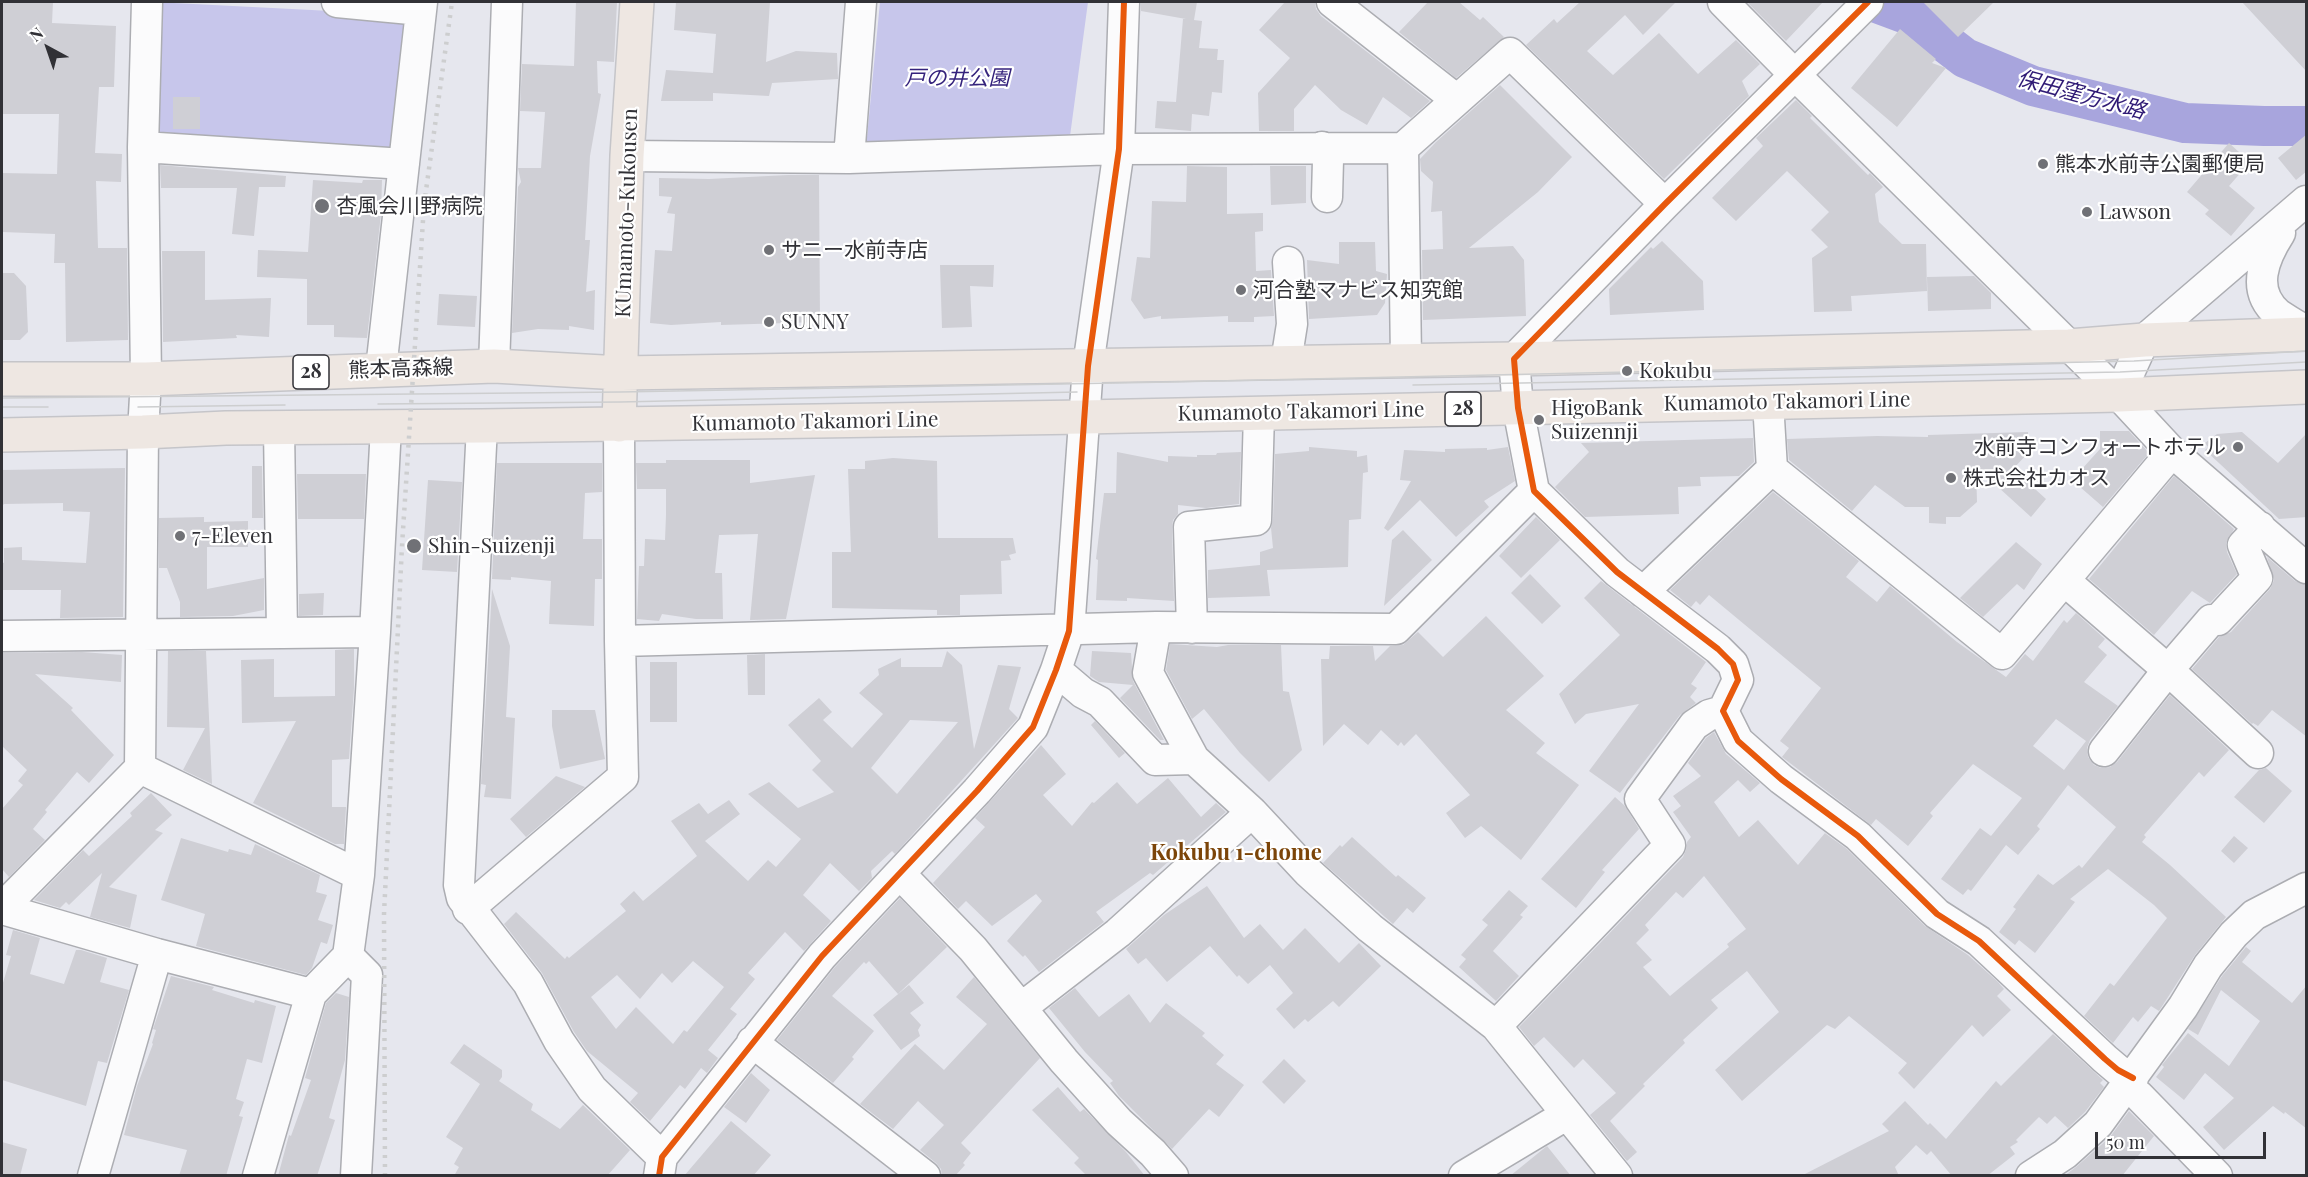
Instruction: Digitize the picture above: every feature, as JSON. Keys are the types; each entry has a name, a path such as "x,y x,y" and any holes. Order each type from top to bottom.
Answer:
{"main road":[{"name":"KUmamoto-Kukousen","path":"619,424 627,156 637,2"},
{"name":"28","path":"621,373 1514,359 2069,346 2144,340 2307,333"},
{"name":"熊本高森線","path":"2,379 146,379 494,366 621,373"},
{"name":"Kumamoto Takamori Line","path":"619,424 1084,417 2119,395 2307,387"},
{"name":"28","path":"2,435 279,428 619,424"}],"street":[{"path":"147,2 143,147 146,379 143,432 143,634 140,768 2,909 157,954 311,994"},
{"path":"337,2 421,6 381,369"},
{"path":"494,366 507,2"},
{"path":"849,158 861,2"},
{"path":"482,426 459,885 462,898 468,909 528,983 559,1041 592,1089 660,1166 752,1042 822,956 1033,727 1056,670 1069,631 1088,366 1119,149 1124,2"},
{"path":"1332,2 1457,100"},
{"path":"1723,2 2119,395 2172,452 2307,568"},
{"path":"1496,1026 1670,845 1640,799 1694,725 1709,715 1723,711 1738,680 1733,664 1718,649 1617,572 1534,492 1518,408 1514,359 1864,5"},
{"path":"627,156 849,158 1119,149 1403,148 1510,53 1665,204"},
{"path":"143,147 404,164"},
{"path":"1322,147 1328,160 1327,197"},
{"path":"1403,148 1406,359"},
{"path":"2119,395 2144,340 2300,207"},
{"path":"2300,207 2274,241 2263,266 2261,278 2266,296 2276,312 2307,333"},
{"path":"1286,362 1292,324 1288,262"},
{"path":"1768,402 1772,469 2002,654 2172,452"},
{"path":"1192,628 1189,527 1256,520 1259,413"},
{"path":"468,909 623,777 619,424"},
{"path":"258,1176 311,994 348,956 359,875 386,427"},
{"path":"279,428 282,633"},
{"path":"1643,592 1772,469"},
{"path":"620,641 1156,627 1396,629 1534,492"},
{"path":"2104,751 2211,620 2218,620 2257,578 2243,545 2260,527"},
{"path":"2065,581 2168,670 2258,753"},
{"path":"1156,627 1148,673 1194,759 1252,812 1308,872 1370,928 1496,1026 1617,1176"},
{"path":"2,636 375,632"},
{"path":"1056,670 1083,693 1100,702 1155,760 1194,759"},
{"path":"1723,711 1738,741 1781,779 1858,836 1937,914 1979,941 2118,1070 2139,1096 2217,1176"},
{"path":"140,768 359,875"},
{"path":"1021,1008 1118,933 1252,812"},
{"path":"900,874 973,949 1064,1061 1119,1122 1153,1153 1173,1176"},
{"path":"2031,1176 2065,1155 2098,1124 2183,1007 2208,966 2234,934 2254,915 2307,888"},
{"path":"93,1176 157,954"},
{"path":"348,956 367,975 356,1176"},
{"path":"752,1042 925,1176"},
{"path":"1464,1176 1566,1115"}],"green space":[{"path":"154,2 410,15 393,153 151,138"},
{"name":"戸の井公園","path":"880,2 1088,2 1068,151 865,158"}],"building":[{"path":"2,2 53,2 52,23 116,26 114,87 99,87 95,153 122,154 121,182 96,181 98,248 127,248 128,340 66,342 65,263 54,263 55,234 2,232 2,173 57,174 59,114 2,114"},
{"path":"576,2 617,2 614,62 597,61 598,93 601,94 590,156 585,240 590,240 586,292 595,290 594,330 569,326 569,330 538,329 512,333 518,187 521,182 518,168 541,168 545,112 520,111 522,64 574,66"},
{"path":"676,2 770,2 766,62 796,51 837,53 838,79 772,83 769,96 713,93 713,101 661,101 666,70 713,73 716,34 674,30"},
{"path":"1141,2 1197,2 1194,20 1202,21 1199,48 1218,49 1217,60 1224,60 1222,93 1212,92 1209,116 1192,114 1191,131 1155,128 1157,101 1176,102 1183,19 1186,19 1141,11"},
{"path":"1285,2 1315,2 1316,9 1321,16 1430,101 1411,118 1383,97 1367,125 1341,110 1315,85 1294,109 1294,131 1259,131 1258,93 1290,58 1259,30"},
{"path":"1428,2 1459,2 1480,20 1483,17 1504,37 1456,78 1399,32"},
{"path":"1580,2 1676,2 1643,35 1625,15 1587,51 1613,75 1659,33 1698,74 1736,40 1760,64 1742,81 1749,96 1664,179 1526,45 1554,19 1557,23"},
{"path":"1747,2 1823,2 1786,41"},
{"path":"1923,2 1994,2 1958,37"},
{"path":"2242,2 2307,2 2307,72"},
{"path":"1900,29 1936,59 1932,63 1946,68 1897,127 1851,88"},
{"path":"1500,85 1572,157 1538,192 1469,248 1513,246 1524,260 1526,316 1423,320 1422,250 1443,249 1442,211 1431,212 1433,182 1421,171 1420,159"},
{"path":"173,97 200,97 200,129 173,129"},
{"path":"1796,100 1812,116 1810,118 1883,187 1875,194 1879,222 1902,244 1926,244 1927,291 1851,296 1852,311 1814,312 1812,258 1828,247 1811,230 1829,212 1787,171 1736,221 1712,198 1763,146 1756,138"},
{"path":"2307,134 2307,171 2296,180 2278,158"},
{"path":"2229,143 2250,162 2229,186 2255,208 2231,236 2205,214 2209,210 2187,192"},
{"path":"160,165 286,176 285,187 259,187 254,236 232,234 237,188 161,188"},
{"path":"1187,166 1227,167 1227,214 1263,213 1263,231 1255,232 1256,271 1271,270 1274,316 1254,317 1254,322 1228,322 1228,316 1161,319 1161,316 1144,319 1131,300 1137,257 1150,258 1152,201 1186,202"},
{"path":"1270,166 1306,166 1306,203 1271,205"},
{"name":"サニー水前寺店","path":"819,175 820,322 721,325 721,322 671,325 650,323 655,250 672,251 675,214 667,213 672,197 659,196 659,178 709,179"},
{"path":"313,180 362,183 363,180 382,180 381,214 367,338 334,337 334,325 307,325 307,279 257,277 258,250 308,252"},
{"path":"1662,241 1703,281 1704,310 1610,315 1609,289 1651,247 1653,249"},
{"path":"1339,242 1375,242 1376,271 1387,274 1385,303 1377,315 1309,319 1307,260 1339,264"},
{"path":"162,251 205,251 205,300 271,298 269,337 236,335 237,338 163,342"},
{"path":"940,265 994,265 993,287 970,286 972,327 942,328"},
{"path":"2,273 14,273 26,286 28,332 20,340 2,340"},
{"path":"1974,276 1991,293 1991,309 1928,311 1927,277"},
{"path":"439,294 477,296 475,327 437,325"},
{"path":"2100,431 2129,431 2149,453 2103,507 2072,480 2100,449"},
{"path":"2028,432 2028,453 2013,469 2046,499 2031,517 1976,467 1977,502 1960,517 1946,517 1946,524 1929,523 1929,507 1905,507 1875,485 1852,511 1789,460 1787,439 1928,437 1928,435"},
{"name":"水前寺コンフォートホテル","path":"2242,432 2278,463 2307,433 2307,517 2279,519 2205,450 2208,447 2205,443 2217,434"},
{"path":"1753,438 1754,462 1739,476 1700,477 1701,486 1678,487 1679,514 1585,517 1555,487 1589,452 1581,443"},
{"path":"1309,447 1357,451 1357,457 1367,455 1368,472 1363,473 1361,519 1349,520 1348,567 1267,570 1270,596 1208,598 1208,570 1260,565 1260,552 1273,548 1271,528 1275,454 1309,451"},
{"path":"1508,447 1515,481 1484,501 1489,507 1456,537 1420,500 1388,531 1384,528 1411,481 1400,480 1404,450 1445,452 1445,449 1487,448 1487,450"},
{"path":"1117,452 1168,462 1168,456 1197,457 1197,455 1241,452 1239,504 1206,508 1178,505 1178,514 1173,520 1172,528 1174,601 1127,598 1127,601 1096,600 1098,560 1096,559 1104,493 1116,493"},
{"path":"893,458 937,461 938,538 1013,538 1016,553 1009,555 1011,560 1001,561 1002,594 960,595 960,615 937,615 937,610 832,608 832,552 851,552 848,469 865,469 865,461"},
{"path":"666,460 750,460 750,483 815,475 786,619 750,620 758,534 719,535 715,573 722,573 723,619 696,619 662,614 659,621 637,619 639,566 644,566 645,539 665,540 666,489 637,489 636,463 666,463"},
{"path":"497,463 602,463 602,492 585,493 583,539 602,539 602,579 595,579 594,626 549,624 551,581 511,577 511,580 492,579"},
{"path":"252,466 262,466 263,518 252,518"},
{"path":"125,468 123,617 60,618 61,590 2,590 4,548 22,547 22,560 86,563 90,512 63,511 63,503 4,504 2,506 2,470"},
{"path":"297,474 366,474 364,519 298,519"},
{"path":"2174,476 2234,529 2226,543 2227,552 2237,574 2210,603 2192,591 2154,635 2089,579"},
{"path":"428,480 462,482 457,572 422,570"},
{"path":"1773,492 1859,561 1846,577 1877,602 1890,586 1957,642 2006,677 2025,654 2033,661 2064,620 2067,623 2076,613 2105,639 2098,647 2107,655 2084,682 2118,706 2090,740 2087,748 2088,757 2094,765 2101,768 2110,767 2117,762 2170,695 2229,750 2204,777 2199,772 2144,835 2146,837 2142,842 2226,917 2195,955 2159,1011 2151,1006 2138,1022 2133,1017 2113,1043 2084,1016 2110,983 2114,986 2167,918 2108,869 2070,899 2075,902 2035,953 2019,940 2015,945 1999,932 2016,909 2013,907 2038,874 2053,885 2079,865 2082,868 2116,827 2068,785 2037,826 2040,829 2018,855 2006,845 1971,891 1968,889 1963,895 1941,879 1980,828 1991,836 2022,798 1973,764 1930,813 1933,816 1908,846 1876,819 1871,825 1782,757 1789,748 1780,741 1821,688 1709,595 1700,605 1696,601 1691,607 1670,590","holes":["2056,719 2086,741 2064,770 2033,746"]},
{"path":"204,517 204,522 248,521 248,547 207,547 207,589 264,578 264,610 233,616 180,617 180,602 167,568 159,568 159,518"},
{"path":"1536,517 1560,540 1521,578 1499,556"},
{"path":"1403,530 1432,560 1384,606 1392,540"},
{"path":"2016,542 2042,564 2024,590 2017,584 1983,617 1960,598"},
{"path":"2267,557 2295,581 2307,585 2307,737 2272,710 2258,726 2252,724 2192,669 2219,637 2231,632 2270,589 2274,580"},
{"path":"1530,574 1561,606 1542,624 1511,593"},
{"path":"1601,581 1706,662 1691,684 1697,688 1690,697 1696,703 1680,715 1620,793 1589,771 1639,704 1586,714 1575,724 1559,694 1620,635 1584,598"},
{"path":"492,589 510,646 506,717 515,718 511,799 484,797 486,785 481,784"},
{"path":"324,593 323,615 299,616 299,594"},
{"path":"1486,616 1544,676 1506,710 1545,743 1536,753 1579,785 1521,860 1481,826 1465,838 1446,813 1470,795 1416,734 1404,746 1401,742 1398,746 1381,730 1368,745 1344,724 1323,746 1321,659 1329,659 1330,646 1373,646 1375,661 1390,646 1403,645 1418,632 1443,657"},
{"path":"1170,644 1217,647 1281,645 1283,691 1289,692 1302,750 1269,782 1240,753 1204,709 1192,719 1166,670"},
{"path":"354,649 349,759 332,760 332,807 346,807 344,844 335,844 253,803 296,721 242,723 241,660 274,659 274,697 335,696 335,650"},
{"path":"168,651 206,651 212,784 183,770 205,728 167,727"},
{"path":"947,651 962,665 974,749 998,665 1021,667 1009,709 1018,718 895,854 892,851 871,871 872,878 859,891 830,863 803,895 831,921 804,951 785,932 748,973 755,979 730,1009 737,1014 708,1050 718,1058 707,1073 701,1068 685,1089 680,1085 650,1121 630,1102 638,1093 587,1051 542,973 504,924 516,912 565,959 567,956 569,958 626,911 620,904 634,891 643,901 697,856 671,821 699,803 708,814 729,800 740,814 705,841 748,881 768,860 776,867 801,839 748,794 769,782 798,808 834,792 812,770 821,761 788,725 819,698 832,712 823,720 852,748 883,714 859,693 879,675 878,669 901,658 901,667 942,667","holes":["910,720 958,722 897,794 871,768","693,961 724,987 687,1032 684,1030 673,1044 636,1007 616,1029 591,997 617,975 640,999 662,973 672,983"]},
{"path":"1092,651 1131,653 1133,681 1164,740 1160,740 1120,698 1133,685 1099,682 1090,676"},
{"path":"82,652 122,655 121,682 35,674 73,708 71,710 114,755 89,783 77,772 45,810 47,812 33,829 45,840 9,877 2,869 2,809 23,785 18,781 27,770 2,746 2,653"},
{"path":"765,654 765,695 748,695 747,655"},
{"path":"650,662 677,662 677,722 650,722"},
{"path":"552,710 595,710 605,759 560,769 552,726"},
{"path":"1095,721 1125,753 1119,758 1091,725"},
{"path":"1714,732 1726,754 1760,783 1750,792 1738,780 1714,802 1739,837 1758,820 1798,865 1825,833 1847,849 1925,926 1968,955 1998,982 2004,989 1997,996 2011,1010 1983,1037 1972,1025 1914,1089 1898,1073 1907,1063 1849,1016 1835,1029 1827,1025 1742,1101 1715,1070 1779,1012 1747,971 1711,1000 1718,1008 1683,1040 1685,1043 1643,1084 1645,1086 1610,1121 1637,1152 1627,1161 1590,1115 1616,1093 1583,1059 1574,1068 1544,1037 1534,1046 1519,1027 1683,857 1687,842 1691,837 1673,812 1681,806 1673,796 1701,776 1688,763 1706,738","holes":["1704,876 1746,929 1727,944 1729,947 1670,996 1643,967 1652,960 1636,943 1649,930 1645,925 1676,892 1683,898"]},
{"path":"1041,745 1066,774 1043,795 1072,826 1092,802 1094,803 1117,782 1137,804 1168,778 1201,817 1216,803 1226,812 1153,875 1150,873 1096,912 1104,922 1039,972 1025,955 1023,957 1007,941 1042,901 1036,894 992,926 966,901 958,909 933,883 985,827 975,818"},
{"path":"2266,768 2292,791 2264,823 2234,797 2259,770"},
{"path":"556,776 585,787 526,837 510,819"},
{"path":"151,793 172,815 155,830 163,833 109,887 137,895 130,928 90,917 102,873 69,905 66,902 60,908 34,900 83,850 89,856 132,816 130,813"},
{"path":"1615,797 1625,806 1639,829 1602,870 1605,872 1576,908 1541,879"},
{"path":"2234,836 2248,848 2234,863 2221,851"},
{"path":"1352,837 1396,877 1398,875 1426,898 1413,913 1407,908 1393,924 1323,863 1340,845 1342,847"},
{"path":"181,838 228,852 229,849 251,855 255,844 320,875 316,892 327,895 318,920 333,925 327,944 321,942 312,968 306,975 196,946 205,914 161,900"},
{"path":"1207,886 1244,938 1260,924 1283,950 1305,928 1339,963 1359,943 1381,966 1339,1007 1333,1001 1308,1022 1305,1019 1294,1029 1276,1009 1293,993 1270,965 1248,984 1239,975 1237,977 1210,946 1167,982 1146,958 1138,964 1126,949 1164,915"},
{"path":"1509,890 1528,906 1520,915 1523,917 1493,951 1519,976 1496,1001 1459,967 1466,959 1461,955 1488,925 1482,920"},
{"path":"900,898 947,947 898,994 869,961 866,964 864,962 832,996 874,1031 833,1083 777,1040 835,967"},
{"path":"13,930 40,938 30,974 64,984 76,950 81,950 107,958 100,982 129,990 107,1063 98,1061 86,1106 2,1080 2,986 11,956 6,955"},
{"path":"2246,947 2251,951 2242,962 2292,1003 2307,985 2307,1129 2273,1106 2224,1150 2203,1127 2234,1098 2205,1073 2184,1100 2156,1077 2164,1067 2162,1065 2188,1033 2229,1066 2260,1021 2221,990 2198,1035 2188,1029 2222,976"},
{"path":"171,976 214,987 212,990 254,1003 255,1000 276,1006 262,1063 247,1059 236,1099 244,1102 239,1116 243,1117 226,1176 179,1176 187,1150 124,1135 137,1086 153,1044 156,1030 153,1029"},
{"path":"974,977 1040,1058 961,1143 971,1153 963,1163 965,1165 955,1176 942,1176 941,1169 936,1163 920,1150 944,1125 918,1101 893,1129 860,1104 915,1044 944,1070 987,1024 956,997"},
{"path":"909,985 924,1003 910,1013 921,1025 918,1030 920,1036 901,1050 873,1015"},
{"path":"1075,988 1099,1017 1129,994 1150,1023 1166,1003 1205,1033 1202,1036 1224,1055 1216,1064 1244,1085 1219,1117 1209,1109 1172,1149 1119,1096 1110,1083 1113,1081 1085,1052 1049,1008"},
{"path":"336,993 349,997 345,1060 329,1118 335,1120 317,1176 278,1176 289,1135 291,1136 311,1080 305,1078 326,1003"},
{"path":"2053,1034 2103,1080 2100,1083 2104,1087 2085,1112 2068,1128 2055,1116 2047,1124 2039,1117 2016,1140 2018,1142 2010,1147 2015,1154 1987,1176 1952,1176 1931,1151 1927,1155 1916,1145 1895,1167 1899,1176 1801,1176 1889,1131 1882,1124 1905,1101 1928,1125 1930,1123 1946,1139 1996,1081 2001,1086"},
{"path":"464,1044 502,1070 502,1077 499,1081 533,1104 531,1110 560,1129 583,1105 630,1150 607,1176 454,1176 459,1167 454,1164 463,1148 446,1137 480,1084 450,1063"},
{"path":"1284,1059 1306,1081 1284,1104 1262,1082"},
{"path":"751,1073 770,1090 746,1123 724,1107"},
{"path":"1058,1087 1080,1112 1084,1109 1126,1152 1145,1176 1087,1176 1074,1163 1079,1158 1032,1110"},
{"path":"2129,1111 2154,1136 2122,1176 2064,1176 2110,1137"},
{"path":"731,1121 771,1155 753,1176 684,1176"},
{"path":"2,1142 27,1149 20,1176 2,1176"},
{"path":"1547,1146 1571,1176 1510,1176 1542,1150"}],"waterway":[{"name":"保田窪方水路","path":"1874,2 1909,15 1965,58 2033,86 2185,123 2306,126"}],"tram line":[{"path":"2,398 620,392 1170,382 2134,361 2306,351"},
{"path":"1413,385 2120,372 2306,362"},
{"path":"378,404 620,402 1077,392"},
{"path":"138,407 285,405"},
{"path":"2,407 48,407"}],"railway":[{"path":"385,1176 384,914 402,546 424,205 452,2"}],"cycle path":[{"path":"659,1176 662,1157 822,956 977,791 1033,727 1056,670 1069,631 1088,366 1119,149 1124,2"},
{"path":"1868,2 1665,204 1514,359 1518,408 1534,491 1617,572 1718,649 1733,664 1738,680 1723,711 1738,741 1781,779 1858,836 1937,914 1979,941 2105,1059 2118,1070 2133,1078"}],"place":[{"name":"熊本水前寺公園郵便局","path":"2043,164"},
{"name":"杏風会川野病院","path":"322,206"},
{"name":"Lawson","path":"2087,212"},
{"name":"サニー水前寺店","path":"769,250"},
{"name":"河合塾マナビス知究館","path":"1241,290"},
{"name":"SUNNY","path":"769,322"},
{"name":"Kokubu","path":"1627,371"},
{"name":"HigoBank Suizennji","path":"1539,420"},
{"name":"水前寺コンフォートホテル","path":"2238,447"},
{"name":"株式会社カオス","path":"1951,478"},
{"name":"7-Eleven","path":"180,536"},
{"name":"Shin-Suizenji","path":"414,546"}],"district":[{"name":"Kokubu 1-chome","path":"1236,853"}]}
